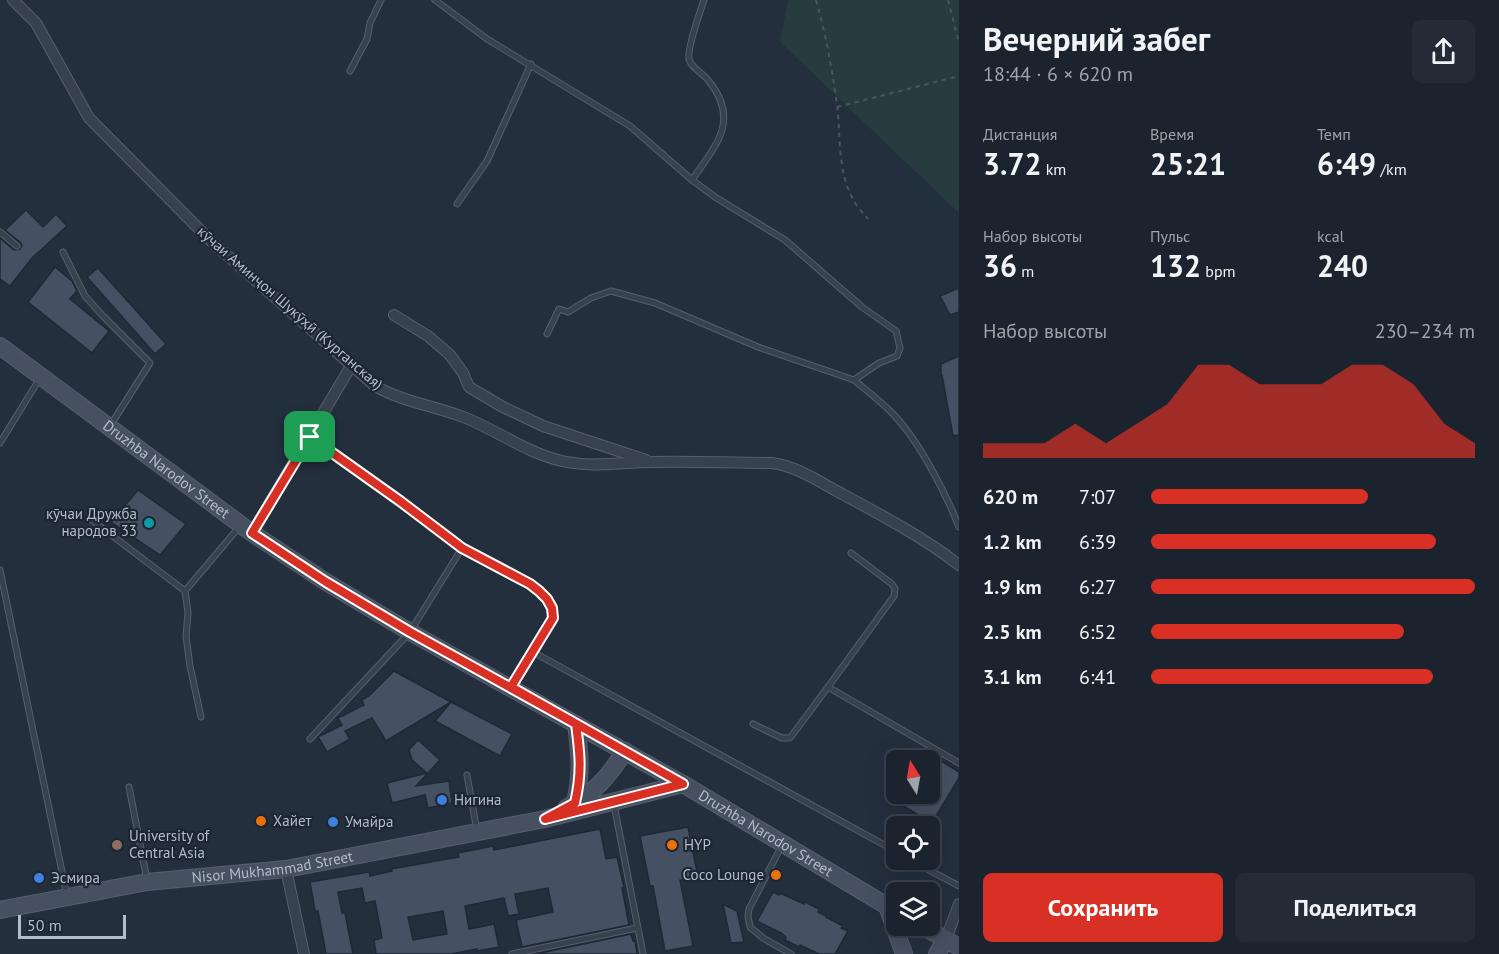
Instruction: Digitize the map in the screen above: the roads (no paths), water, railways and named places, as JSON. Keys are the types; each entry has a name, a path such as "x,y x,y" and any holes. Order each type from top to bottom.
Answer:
{"main road":[{"name":"Druzhba Narodov Street","path":"0,346 247,529 326,582 410,632 683,784 886,905"},
{"path":"575,803 581,768 576,724"},
{"name":"Nisor Mukhammad Street","path":"545,819 575,803 604,782 625,751"},
{"name":"Nisor Mukhammad Street","path":"0,910 147,882 286,869 545,819 683,784"},
{"path":"899,936 904,954"},
{"path":"937,954 953,943"}],"street":[{"name":"кӯчаи Аминҷон Шукӯҳӣ (Курганская)","path":"13,0 36,23 89,118 211,241 375,386 386,392 466,418 498,432 529,450 561,460 595,465 652,462 783,465 906,528 959,565"},
{"path":"394,315 428,336 450,356 463,373 469,387 501,406 543,426 652,462"},
{"path":"247,529 310,437 351,366"},
{"path":"286,869 304,954"},
{"path":"953,943 959,903"}],"lane":[{"path":"350,71 367,39 370,23 381,0"},
{"path":"435,0 487,39 630,126 692,180 715,197 785,240 862,307 896,331 900,348 897,356 879,363 854,380"},
{"path":"692,180 719,142 724,126 721,102 716,90 689,59 690,47 704,0"},
{"path":"457,204 487,161 531,64"},
{"path":"0,232 17,246"},
{"path":"63,252 85,296 150,363 110,427"},
{"path":"547,334 559,309 568,312 591,298 611,291 655,303 758,346 854,380 891,411 909,434 933,474 959,527"},
{"path":"0,443 41,376"},
{"path":"310,437 462,548 530,584 547,599 552,608 553,618 511,687"},
{"path":"89,519 184,591 188,613 187,646 201,717"},
{"path":"184,591 247,529"},
{"path":"310,739 410,632 462,548"},
{"path":"753,724 782,738 790,738 894,596 895,589 892,584 851,553"},
{"path":"0,570 67,897"},
{"path":"533,652 886,846"},
{"path":"828,687 959,763"},
{"path":"467,775 477,832"},
{"path":"129,787 147,882"},
{"path":"613,802 643,954"},
{"path":"783,844 749,909 748,916 750,927 763,938 790,954"},
{"path":"929,870 959,886"},
{"path":"512,954 637,928"}],"place":[{"name":"кӯчаи Дружба народов 33","path":"149,523"},
{"name":"Нигина","path":"442,800"},
{"name":"Хайет","path":"261,821"},
{"name":"Умайра","path":"333,822"},
{"name":"University of Central Asia","path":"117,845"},
{"name":"HYP","path":"672,845"},
{"name":"Coco Lounge","path":"776,875"},
{"name":"Эсмира","path":"39,878"}]}
